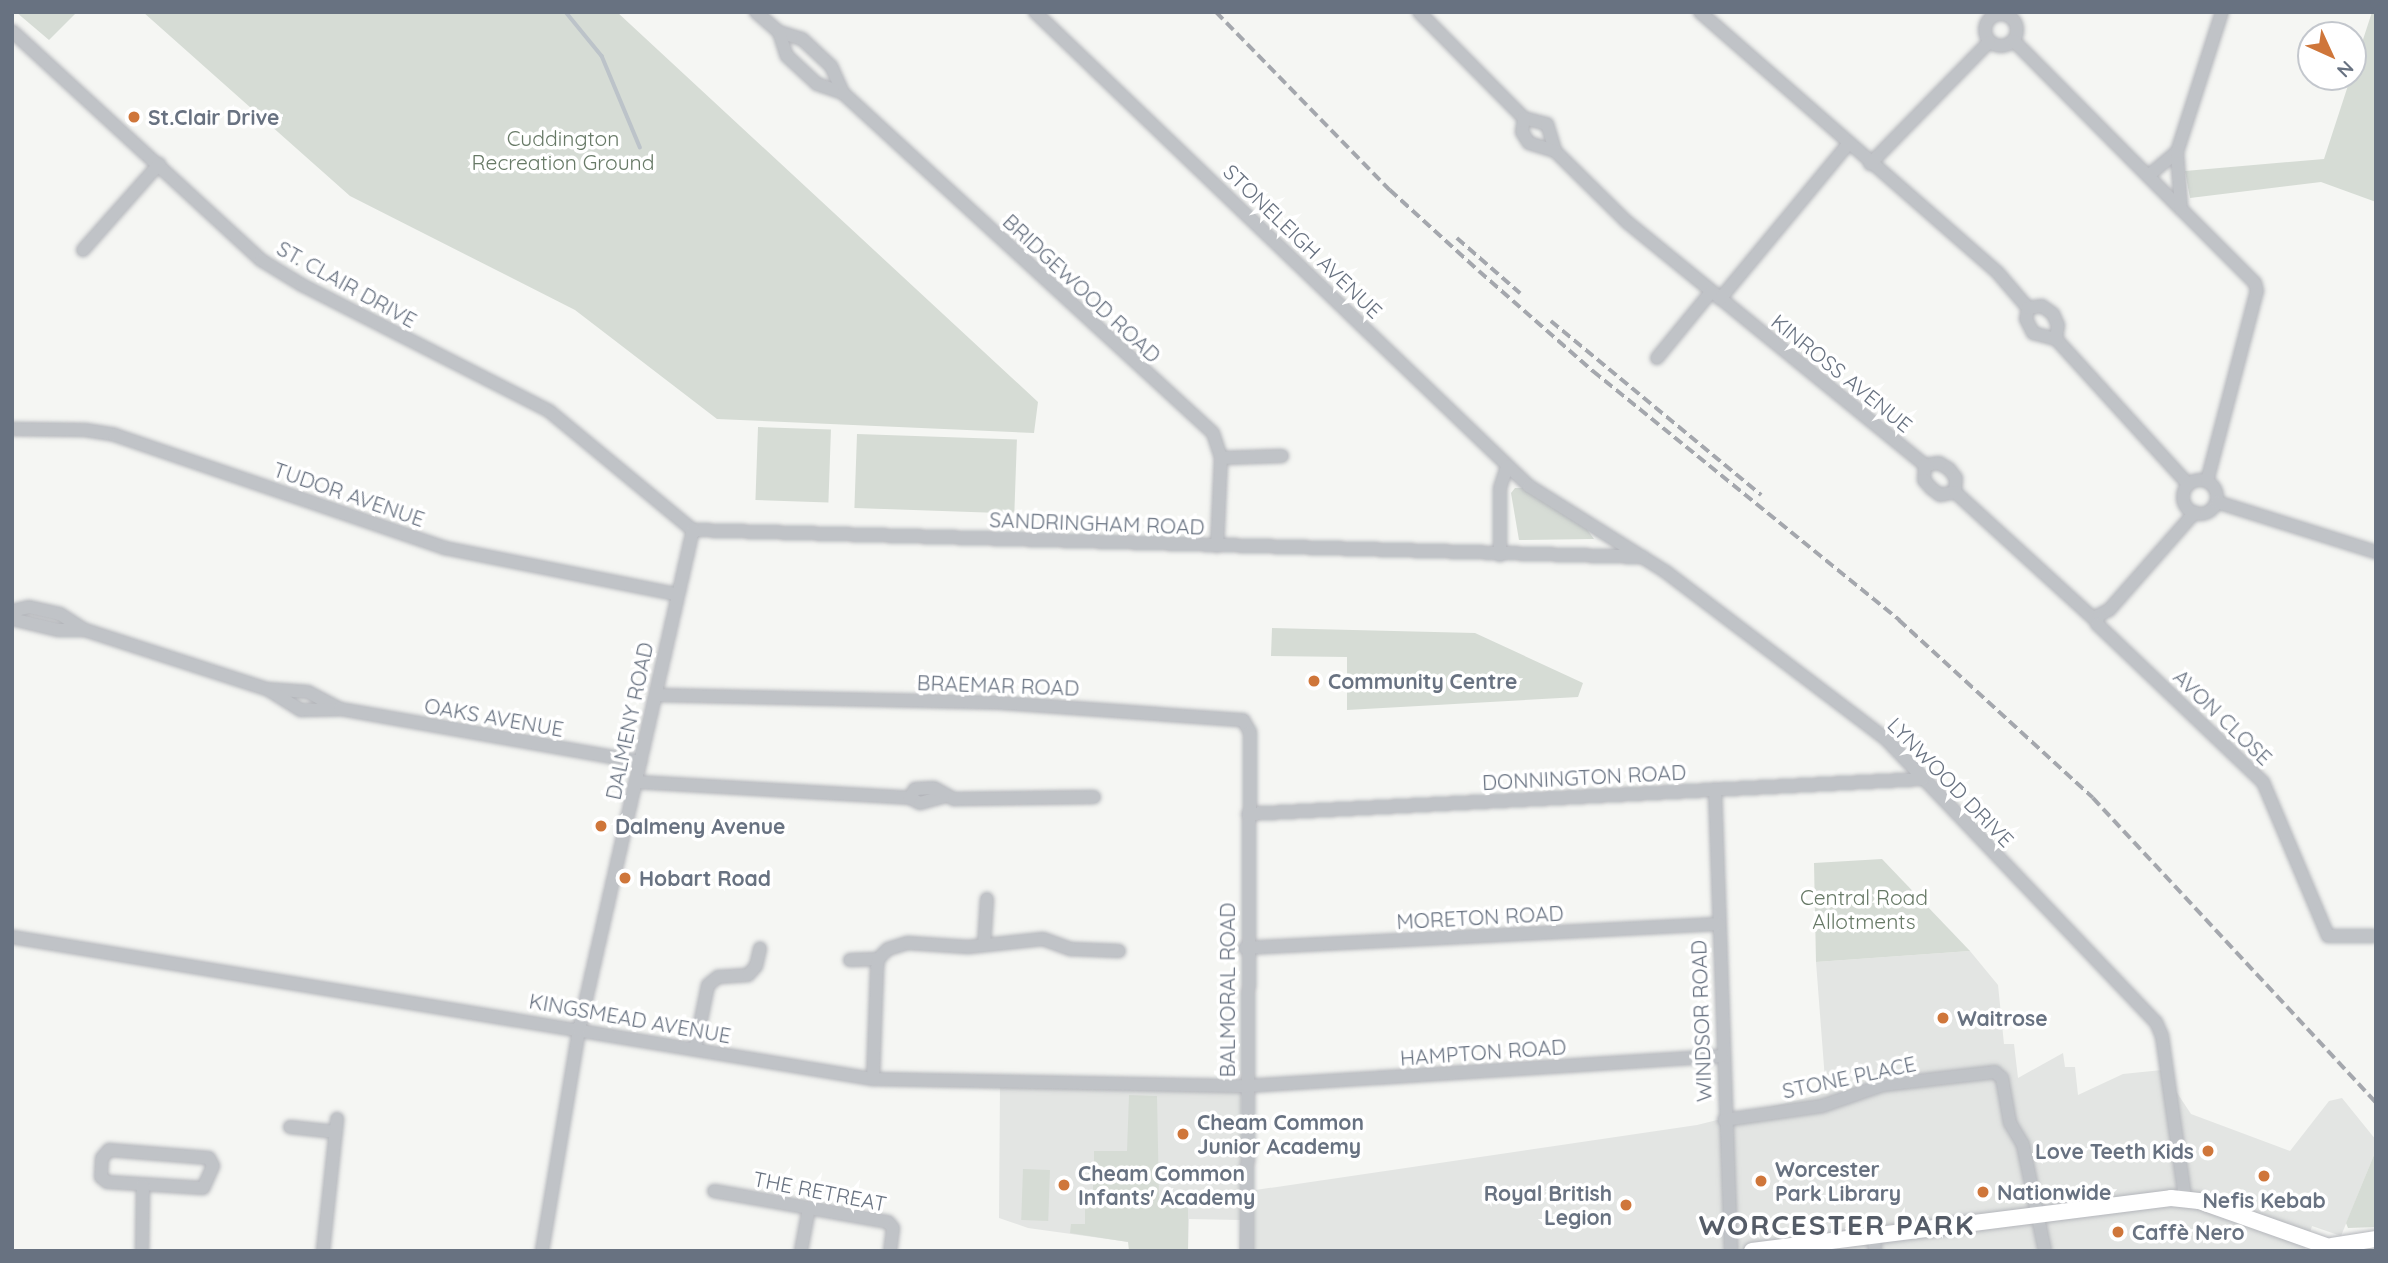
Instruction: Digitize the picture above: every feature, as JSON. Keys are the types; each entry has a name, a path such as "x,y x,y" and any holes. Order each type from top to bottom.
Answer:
{"main road":[{"path":"1752,1251 1875,1244 2152,1198 2185,1198 2326,1248 2376,1239"}],"street":[{"name":"BRIDGEWOOD ROAD","path":"755,12 779,32 802,39 831,66 842,93"},
{"name":"STONELEIGH AVENUE","path":"1035,12 1507,466 1545,497"},
{"path":"1419,12 1524,118 1547,124 1556,151"},
{"path":"1700,12 1870,164 1998,273 2028,308"},
{"path":"2181,209 2177,152 2222,12"},
{"path":"2008,13 2017,24 2014,41 1997,46 1989,42 1985,26 1987,15 2008,13"},
{"name":"ST. CLAIR DRIVE","path":"12,31 281,274 549,411 693,530"},
{"name":"BRIDGEWOOD ROAD","path":"779,32 787,56 817,84 842,93 1213,433 1221,458 1217,546"},
{"path":"2014,41 2255,283 2257,292 2207,481"},
{"path":"1870,164 1989,42"},
{"path":"1524,118 1522,132 1529,143 1556,151"},
{"path":"1657,358 1716,296 1848,144"},
{"name":"KINROSS AVENUE","path":"1556,151 1627,222 1734,311 1925,465 1939,463 1949,469 1956,478 1955,492"},
{"path":"2148,176 2177,152"},
{"path":"83,250 159,164"},
{"path":"2028,308 2042,306 2053,314 2058,325 2056,339"},
{"path":"2028,308 2026,319 2033,333 2056,339 2188,484"},
{"name":"TUDOR AVENUE","path":"12,429 85,429 114,435 445,548 676,594"},
{"path":"1221,458 1251,449 1282,456"},
{"name":"KINROSS AVENUE","path":"1925,465 1924,480 1931,488 1940,495 1955,492"},
{"path":"1500,555 1500,488 1507,466"},
{"path":"2188,484 2207,481 2214,486 2217,502"},
{"path":"2188,484 2183,497 2195,512 2204,514 2217,502"},
{"name":"KINROSS AVENUE","path":"1955,492 2084,613 2098,618"},
{"name":"LYNWOOD DRIVE","path":"1545,497 1643,557 1887,740 2160,1028 2185,1198"},
{"path":"2217,502 2376,552"},
{"path":"2098,618 2195,512"},
{"name":"SANDRINGHAM ROAD","path":"693,530 1643,557"},
{"name":"DALMENY ROAD","path":"542,1251 579,1030 656,695 676,594 693,530"},
{"name":"OAKS AVENUE","path":"12,611 29,607 60,614 85,630 267,690 301,710 340,709 640,762"},
{"name":"AVON CLOSE","path":"2098,618 2097,624 2263,782 2329,936 2374,936"},
{"name":"OAKS AVENUE","path":"12,619 58,630 85,630"},
{"name":"OAKS AVENUE","path":"267,690 308,692 340,709"},
{"name":"BRAEMAR ROAD","path":"656,695 1003,703 1232,717 1243,720 1250,732 1248,814"},
{"name":"DONNINGTON ROAD","path":"1248,814 1923,779"},
{"path":"636,782 910,798 932,803 943,797 1055,801 1094,797"},
{"name":"WINDSOR ROAD","path":"1715,789 1717,924 1731,1251"},
{"name":"BALMORAL ROAD","path":"1247,1251 1245,948 1248,814"},
{"path":"984,945 987,899"},
{"name":"MORETON ROAD","path":"1245,948 1717,924"},
{"path":"1049,925 1049,939"},
{"name":"KINGSMEAD AVENUE","path":"12,937 873,1079 1247,1086"},
{"path":"873,1079 878,959 888,949 908,943 984,945 1049,939 1071,949 1119,951"},
{"path":"695,1049 708,985 718,976 748,975 757,965 761,948"},
{"path":"850,960 878,959"},
{"name":"HAMPTON ROAD","path":"1247,1086 1722,1056"},
{"name":"STONE PLACE","path":"1724,1120 1822,1106 1882,1085 1987,1070 2002,1078 2010,1123 2023,1145 2035,1217 2045,1251"},
{"path":"290,1127 336,1125 323,1251"},
{"path":"109,1150 209,1158 213,1166 209,1182 203,1188 144,1186 107,1182 101,1177 102,1158 109,1150"},
{"path":"142,1251 144,1186"},
{"name":"THE RETREAT","path":"714,1191 892,1224 890,1251"},
{"path":"801,1251 809,1208"}],"shaded area":[{"path":"1970,951 1998,985 2004,1044 2014,1044 2018,1078 2063,1053 2065,1067 2075,1067 2078,1095 2123,1074 2162,1070 2191,1114 2290,1151 2329,1101 2342,1098 2376,1140 2376,1150 2341,1236 2312,1226 2304,1251 1239,1251 1240,1220 1189,1219 1188,1251 1129,1251 1129,1242 1028,1228 999,1218 1000,1082 1241,1088 1242,1192 1697,1125 1826,1093 1816,962"}],"green space":[{"path":"16,12 77,12 49,40"},
{"name":"Cuddington Recreation Ground","path":"143,12 617,12 1038,402 1034,433 717,419 575,310 350,196"},
{"path":"2372,12 2376,12 2376,202 2321,182 2190,198 2185,171 2324,159 2346,91 2367,91 2367,27"},
{"path":"758,427 831,430 828,503 755,500"},
{"path":"857,434 1017,440 1014,514 854,508"},
{"path":"1515,488 1523,488 1586,528 1594,539 1519,540 1511,493"},
{"path":"1272,628 1475,633 1583,683 1578,697 1347,710 1347,657 1271,656"},
{"name":"Central Road Allotments","path":"1882,859 1970,951 1816,962 1814,863"},
{"path":"1129,1095 1157,1096 1159,1197 1188,1198 1188,1251 1129,1251 1128,1242 1070,1233 1071,1224 1085,1224 1085,1208 1093,1207 1093,1180 1088,1179 1088,1172 1094,1172 1094,1151 1127,1151"},
{"path":"2376,1150 2376,1227 2348,1228 2346,1223"},
{"path":"1023,1169 1050,1170 1048,1221 1021,1220"}],"waterway":[{"path":"566,12 602,56 640,147"}],"railway":[{"path":"1216,12 1390,190 1479,271 1593,371 1899,620 2093,798 2376,1103"},
{"path":"1457,238 1520,293"},
{"path":"1551,321 1761,495"}],"place":[{"name":"St.Clair Drive","path":"134,117"},
{"name":"Community Centre","path":"1314,681"},
{"name":"Dalmeny Avenue","path":"601,826"},
{"name":"Hobart Road","path":"625,878"},
{"name":"Waitrose","path":"1943,1018"},
{"name":"Cheam Common Junior Academy","path":"1183,1134"},
{"name":"Love Teeth Kids","path":"2208,1151"},
{"name":"Nefis Kebab","path":"2264,1176"},
{"name":"Worcester Park Library","path":"1761,1181"},
{"name":"Cheam Common Infants' Academy","path":"1064,1185"},
{"name":"Nationwide","path":"1983,1192"},
{"name":"Royal British Legion","path":"1626,1205"},
{"name":"Caffè Nero","path":"2118,1232"}],"district":[{"name":"WORCESTER PARK","path":"1837,1225"}]}
